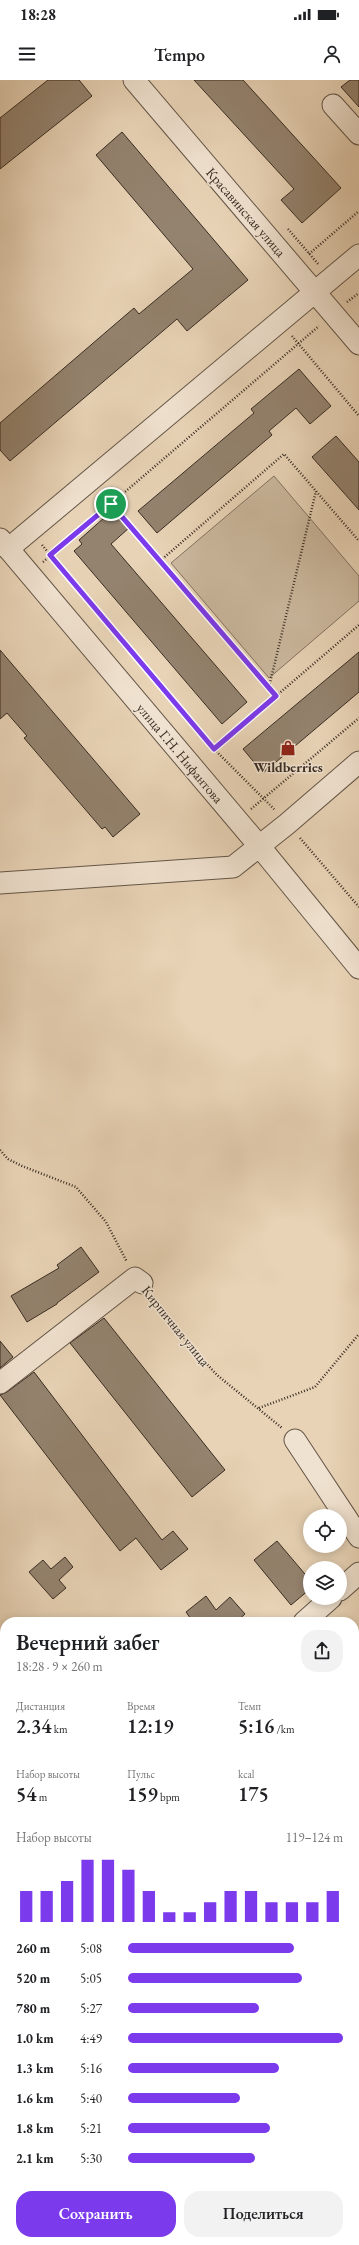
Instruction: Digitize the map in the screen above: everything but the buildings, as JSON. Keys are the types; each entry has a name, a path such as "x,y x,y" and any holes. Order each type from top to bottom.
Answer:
{"street":[{"name":"Красавинская улица","path":"139,82 359,344"},
{"path":"333,105 359,134"},
{"path":"4,544 30,531 316,293 359,255"},
{"name":"улица Г.Н. Нифантова","path":"4,544 260,847 359,968"},
{"path":"0,884 233,867 356,772"},
{"name":"Кирпичная улица","path":"0,1384 138,1281"},
{"path":"296,1440 359,1537"},
{"path":"347,1584 359,1573"},
{"path":"309,1617 322,1605"}],"path":[{"path":"294,267 359,211"},
{"path":"29,574 359,293"},
{"path":"281,322 359,416"},
{"path":"160,561 284,454 359,541"},
{"path":"269,687 316,491"},
{"path":"111,504 276,696"},
{"path":"30,531 214,749 266,798 359,907"},
{"path":"214,749 359,625"},
{"path":"237,820 266,798 359,718"},
{"path":"0,1150 8,1159 22,1166 76,1187 106,1222 127,1261 130,1273 138,1281"},
{"name":"Кирпичная улица","path":"138,1281 190,1346 236,1392 259,1408 296,1440"},
{"path":"259,1408 315,1387 359,1334"}],"shaded area":[{"path":"274,476 359,576 359,601 269,678 171,563"}],"place":[{"name":"Wildberries","path":"288,748"}],"route":[{"path":"111,504 276,696 214,749 50,555 111,504"}]}
